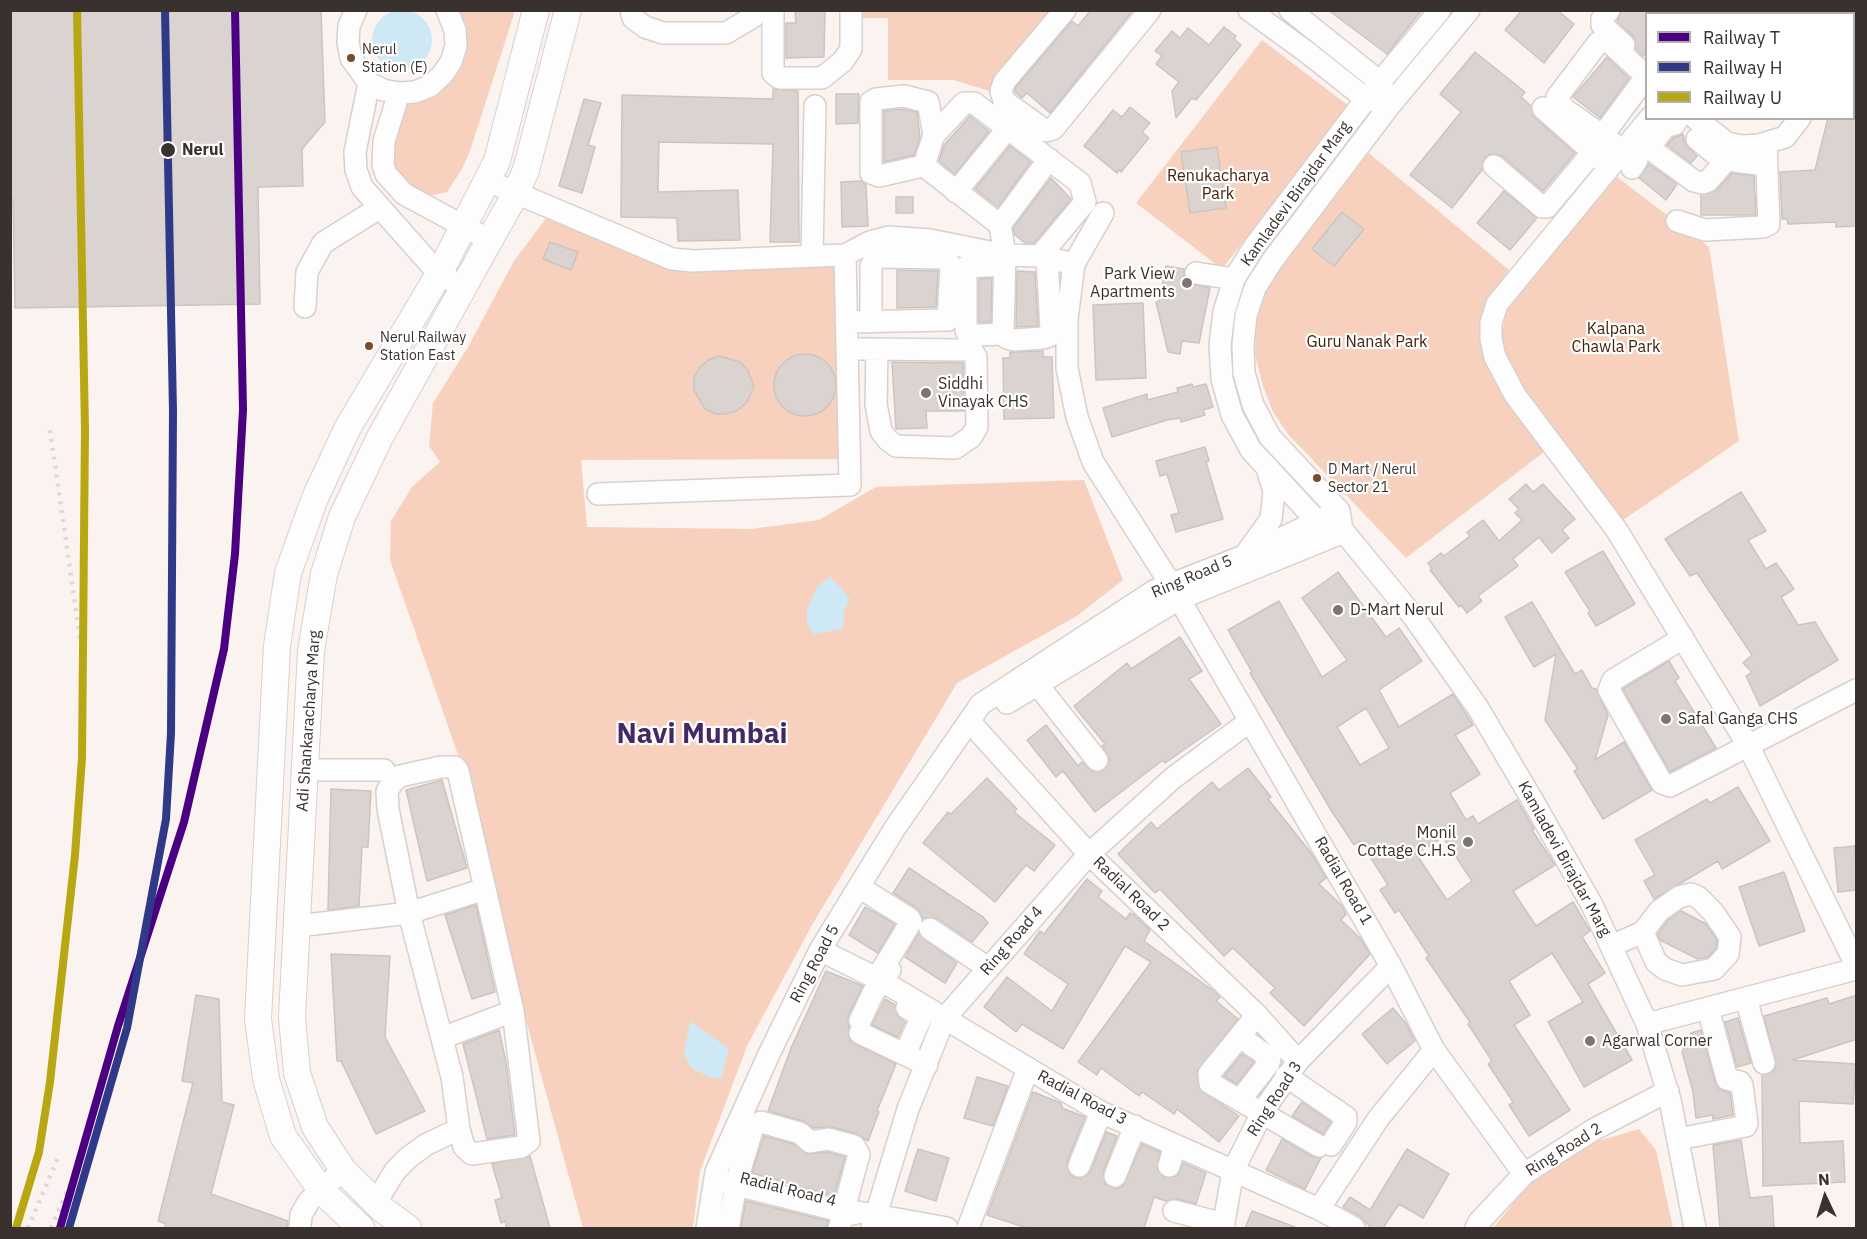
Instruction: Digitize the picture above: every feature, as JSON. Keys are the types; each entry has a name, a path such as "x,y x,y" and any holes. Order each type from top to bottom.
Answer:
{"main road":[{"path":"361,1228 321,1190 283,1136 266,1079 258,1019 278,646 288,573 315,498 347,429 439,274 497,161 536,10"},
{"name":"Adi Shankaracharya Marg","path":"408,1228 376,1202 343,1170 315,1126 297,1073 292,1017 311,651 324,574 342,517 379,440 516,193 526,170 568,10"}],"street":[{"path":"356,10 349,26 348,42 351,58 369,83 383,90 399,93 415,92 430,86 451,62 456,46 455,30 447,10"},
{"path":"631,10 633,18 645,27 663,33 726,33 753,17 756,10"},
{"path":"773,10 773,73 779,78 822,78 843,62 851,49 851,10"},
{"path":"1065,10 1004,82 1001,91 1004,101 1046,131 1053,129 1150,10"},
{"path":"1248,10 1366,99 1390,105"},
{"path":"1290,10 1380,82 1390,105"},
{"name":"Kamladevi Birajdar Marg","path":"1344,532 1317,521 1251,450 1232,415 1222,379 1220,345 1224,312 1234,279 1254,247 1366,99 1440,10"},
{"name":"Kamladevi Birajdar Marg","path":"1469,10 1390,105 1272,261 1255,288 1246,315 1243,345 1244,373 1252,405 1270,437 1339,511 1344,532 1413,616 1478,708 1592,905 1647,1024 1668,1091 1695,1228"},
{"path":"1609,10 1602,20 1602,25 1645,59"},
{"path":"1610,166 1598,143 1563,108 1557,97 1598,43 1604,40 1610,42 1645,75"},
{"path":"1494,166 1542,207 1547,207 1645,80"},
{"path":"369,83 358,136 356,170 362,188 439,274 465,288"},
{"path":"399,93 384,141 383,165 386,174 405,194 491,241"},
{"path":"927,165 879,176 871,173 871,102 876,99 904,96 928,102 934,135"},
{"path":"927,165 928,150 934,135 969,101 1008,128 1080,183 1084,202 1043,257 1051,330 1049,336 1014,340 1007,339 1003,334 1005,260 1000,225 1048,159"},
{"path":"812,256 815,106"},
{"path":"1543,108 1598,143 1630,151 1694,181 1708,181 1718,171 1722,148"},
{"path":"1647,1024 1857,967 1749,747 1616,529 1515,395 1495,357 1491,339 1491,323 1497,304 1610,166 1630,151 1649,120"},
{"path":"1655,140 1665,127 1675,124 1677,120"},
{"path":"1688,174 1691,177 1697,174 1722,148 1766,143 1785,137 1798,120"},
{"path":"956,192 1008,128"},
{"path":"1696,129 1722,148 1734,161 1767,165"},
{"path":"1677,221 1705,230 1763,227 1768,224 1766,143"},
{"path":"927,165 956,192 1000,225"},
{"path":"488,181 672,259 693,261 845,255 870,242 888,237 930,240 1005,260"},
{"path":"305,307 307,272 323,243 382,213 405,194"},
{"path":"1003,334 978,336 968,334 966,330 966,267 1005,260 1043,257 1074,264 1103,213"},
{"path":"598,494 850,485 845,255"},
{"path":"846,322 948,320 948,262 878,257 874,260 871,267 871,321"},
{"name":"Radial Road 1","path":"1074,264 1067,319 1067,368 1077,417 1093,462 1174,591 1250,721 1391,966 1434,1050 1524,1174"},
{"path":"1196,273 1234,279"},
{"path":"847,349 877,349 968,350 976,357 977,427 971,436 955,448 896,446 885,436 881,431 876,404 877,349"},
{"path":"885,436 914,435"},
{"path":"1244,556 1265,531 1271,519 1274,492 1266,466"},
{"name":"Ring Road 5","path":"707,1228 715,1176 769,1054 820,950 895,828 981,704 1033,679 1174,591 1339,511"},
{"name":"Ring Road 5","path":"1174,591 1344,532"},
{"path":"1683,638 1613,680 1609,690 1662,783 1670,786 1857,690"},
{"path":"1033,679 1096,760"},
{"name":"Radial Road 2","path":"969,721 1089,854 1257,1015 1291,1070"},
{"name":"Ring Road 4","path":"849,1214 908,1109 944,1019 1089,854 1173,778 1250,721"},
{"path":"441,766 455,767 513,1011 529,1141 521,1146 472,1154 464,1147 459,1129 452,1077 410,913 387,809 387,791 400,776 441,766"},
{"path":"305,770 384,770"},
{"path":"859,887 910,919 911,922 879,980 860,1027 927,1065"},
{"path":"297,926 410,913 485,889"},
{"path":"930,929 988,968"},
{"path":"1611,946 1643,932"},
{"name":"Radial Road 3","path":"820,950 879,980 944,1019 1030,1071 1098,1118 1132,1132 1175,1145 1319,1209 1354,1228"},
{"path":"879,980 900,955"},
{"name":"Ring Road 3","path":"1223,1226 1233,1171 1263,1111 1291,1070 1391,966"},
{"path":"1746,998 1764,1063"},
{"path":"1710,1007 1730,1073"},
{"path":"1678,1139 1746,1126 1747,1123 1742,1085 1740,1082 1727,1079 1710,1007"},
{"path":"905,1054 921,1018 919,1014 907,1008"},
{"path":"442,1038 513,1011"},
{"path":"1240,1037 1291,1070 1346,1117 1346,1122 1325,1145 1210,1083 1209,1074 1257,1015"},
{"path":"1319,1209 1378,1119 1434,1050"},
{"path":"1240,1100 1269,1063 1270,1058"},
{"path":"968,1228 1024,1079 1030,1071"},
{"name":"Ring Road 2","path":"1476,1228 1524,1174 1593,1130 1668,1091"},
{"path":"1079,1166 1098,1118"},
{"path":"728,1228 737,1181 753,1127 761,1122 800,1133 810,1142 828,1139 858,1150 849,1214"},
{"path":"376,1202 395,1172 409,1156 427,1144 459,1129"},
{"path":"1114,1176 1132,1132"},
{"path":"1169,1166 1175,1145"},
{"path":"300,1228 301,1215 321,1190 343,1170"},
{"name":"Radial Road 4","path":"715,1176 849,1214 947,1228"},
{"path":"1174,1211 1223,1226"}],"green space":[{"path":"457,10 515,11 470,151 462,169 447,192 424,197 403,187 386,154 405,99 433,91"},
{"path":"862,10 1053,11 989,91 954,80 888,80 888,18 862,18"},
{"name":"Renukacharya Park","path":"1262,40 1349,106 1222,269 1136,203"},
{"name":"Guru Nanak Park","path":"1369,153 1509,270 1488,299 1481,321 1480,341 1495,382 1544,452 1406,558 1288,434 1273,412 1255,355 1256,324 1265,292 1277,270"},
{"name":"Kalpana Chawla Park","path":"1617,177 1709,247 1739,441 1623,520 1524,389 1505,353 1501,338 1507,309 1526,283"},
{"path":"547,217 665,267 837,263 840,459 581,460 587,527 751,529 819,520 876,487 1084,480 1123,580 1077,616 957,683 812,925 747,1046 700,1171 693,1228 583,1228 518,991 463,769 390,560 391,521 412,487 440,462 429,446 433,403 468,347 514,261"},
{"path":"1639,1129 1656,1150 1673,1228 1493,1228 1529,1184 1595,1142"}],"water":[{"path":"402,10 419,15 427,23 432,40 427,57 419,65 402,70 385,65 377,57 372,40 377,23 385,15"},
{"path":"830,576 850,599 844,612 843,629 813,634 807,623 807,609 817,587"},
{"path":"690,1021 729,1049 721,1079 709,1077 691,1068 684,1053"}],"building":[{"name":"Nerul","path":"10,10 321,10 325,122 302,149 303,186 258,187 260,304 15,308 13,199 10,199"},
{"path":"795,10 825,10 824,57 786,58 786,23 796,23"},
{"path":"1091,10 1133,10 1050,113 1027,93 1022,98 1015,92 1015,88 1072,21 1078,26"},
{"path":"1328,10 1422,10 1387,54"},
{"path":"1522,10 1557,10 1574,24 1544,63 1505,30"},
{"path":"1622,10 1647,10 1645,12 1645,54 1643,56 1636,49 1633,36 1617,21"},
{"path":"1224,27 1236,36 1234,39 1241,45 1196,100 1192,98 1176,118 1172,91 1179,82 1156,64 1162,56 1155,51 1172,31 1180,38 1188,28 1209,45"},
{"path":"1475,52 1525,92 1521,97 1531,106 1534,117 1575,153 1543,191 1502,156 1489,154 1484,158 1482,170 1452,208 1410,175 1461,112 1440,94"},
{"path":"1607,57 1629,78 1600,118 1573,97"},
{"path":"773,89 798,91 799,242 770,242 773,144 659,142 658,192 738,190 740,240 678,241 677,218 621,217 622,95 773,99"},
{"path":"836,94 859,94 858,123 836,124"},
{"path":"584,99 601,103 588,145 595,147 582,193 559,186"},
{"path":"1130,107 1150,123 1142,132 1149,138 1121,172 1119,170 1117,173 1084,146 1113,110 1122,117"},
{"path":"900,109 917,112 920,138 914,155 884,162 884,111"},
{"path":"970,116 989,131 955,174 939,161 944,145"},
{"path":"1857,118 1857,226 1836,227 1836,222 1788,224 1787,219 1782,219 1780,172 1815,170 1828,120 1855,120"},
{"path":"1683,134 1685,144 1697,156 1691,163 1667,145 1673,138"},
{"path":"1010,146 1031,162 998,207 975,189"},
{"path":"1217,147 1226,208 1190,213 1181,152"},
{"path":"1649,164 1677,184 1666,200 1639,178"},
{"path":"1732,173 1754,176 1756,215 1701,215 1701,195 1717,190"},
{"path":"1051,178 1071,199 1034,243 1025,243 1015,235 1013,228"},
{"path":"861,181 866,185 868,226 842,227 841,182"},
{"path":"1504,191 1537,218 1510,250 1477,223"},
{"path":"896,197 913,197 913,213 896,213"},
{"path":"1342,212 1364,229 1334,266 1312,249"},
{"path":"550,242 578,252 571,270 543,259"},
{"path":"1166,266 1184,269 1184,277 1188,283 1210,288 1199,343 1182,341 1180,354 1168,352 1156,302 1159,302"},
{"path":"897,270 938,271 936,307 897,308"},
{"path":"1017,271 1035,272 1038,326 1016,327"},
{"path":"992,278 991,322 979,322 979,279"},
{"path":"1143,303 1146,378 1096,380 1093,305"},
{"path":"1043,351 1043,357 1052,357 1054,418 1004,419 1003,358 1010,358 1010,352"},
{"path":"805,354 827,363 836,385 827,407 805,416 783,407 774,385 783,363"},
{"path":"719,356 740,362 748,370 754,387 746,403 738,410 727,414 716,414 705,409 694,390 694,378 699,368 708,360"},
{"name":"Siddhi Vinayak CHS","path":"892,362 963,363 964,411 926,411 927,428 896,429"},
{"path":"1192,384 1193,387 1206,384 1213,407 1203,410 1205,415 1181,422 1180,418 1167,420 1112,437 1103,408 1147,394 1147,400 1178,392 1177,388"},
{"path":"1205,447 1209,461 1206,462 1223,519 1176,532 1171,515 1179,513 1167,474 1160,476 1156,461"},
{"path":"1526,484 1533,492 1543,484 1575,519 1562,530 1569,538 1552,553 1539,537 1513,559 1518,566 1478,596 1482,601 1467,613 1461,605 1459,607 1430,570 1432,569 1428,563 1441,553 1444,556 1470,536 1467,532 1483,520 1499,541 1522,520 1515,513 1519,509 1509,499"},
{"path":"1741,492 1766,531 1748,540 1766,569 1776,563 1794,589 1781,597 1798,625 1815,622 1838,660 1760,706 1746,676 1752,672 1743,663 1752,655 1697,573 1690,576 1665,539"},
{"path":"1603,551 1635,604 1596,626 1588,613 1590,611 1565,572"},
{"path":"1338,572 1386,637 1399,628 1422,661 1379,690 1399,727 1453,694 1473,725 1455,735 1480,774 1450,793 1466,820 1473,816 1478,824 1517,800 1534,829 1532,830 1555,865 1513,891 1536,926 1573,902 1590,931 1582,937 1605,973 1588,984 1632,1060 1584,1087 1548,1022 1583,1002 1552,953 1509,981 1530,1015 1514,1025 1570,1110 1529,1136 1509,1105 1513,1102 1488,1064 1492,1061 1468,1024 1470,1022 1426,958 1429,956 1399,910 1395,913 1380,890 1388,885 1360,841 1354,845 1331,810 1250,673 1252,672 1228,630 1279,601 1322,677 1347,660 1302,598","holes":["1366,708 1389,748 1360,765 1337,727","1443,837 1472,881 1447,900 1416,854"]},
{"path":"1532,602 1575,674 1582,670 1592,688 1596,689 1608,715 1595,760 1624,742 1652,790 1603,819 1574,771 1578,769 1545,720 1556,654 1534,667 1505,617"},
{"path":"1180,637 1202,671 1189,679 1221,724 1165,763 1163,760 1095,812 1063,771 1056,777 1027,740 1046,725 1078,766 1082,762 1093,772 1104,770 1110,759 1102,746 1105,744 1074,706 1127,663 1131,669"},
{"name":"Safal Ganga CHS","path":"1669,661 1679,678 1675,681 1716,748 1670,772 1623,689"},
{"path":"1248,768 1271,797 1268,799 1311,853 1326,878 1319,884 1342,906 1346,914 1341,920 1361,939 1370,954 1304,1026 1270,993 1275,988 1233,948 1224,956 1160,889 1155,893 1118,854 1151,822 1157,829 1212,782 1219,790"},
{"path":"987,778 1017,809 1014,812 1055,845 1034,871 1026,865 995,902 923,843 948,812 951,814"},
{"path":"442,780 467,868 427,881 406,790"},
{"path":"1738,787 1770,841 1722,869 1718,861 1654,899 1644,881 1655,875 1635,840 1707,799 1710,803"},
{"path":"331,789 371,791 368,847 362,847 359,906 328,910"},
{"path":"1855,846 1857,890 1838,892 1834,848"},
{"path":"909,868 983,917 988,923 972,942 937,918 923,918 917,908 893,893"},
{"path":"1784,872 1805,931 1759,946 1739,887"},
{"path":"1087,879 1102,891 1098,897 1126,919 1130,913 1134,915 1150,930 1144,941 1215,992 1220,997 1216,1001 1238,1019 1197,1071 1200,1090 1239,1116 1219,1142 1177,1109 1174,1114 1142,1092 1139,1096 1101,1068 1097,1075 1078,1062 1151,962 1125,946 1063,1049 1022,1024 1016,1032 984,1007 1007,977 1052,1011 1068,984 1024,954 1040,931 1044,934"},
{"path":"476,905 495,992 472,999 445,915"},
{"path":"865,907 895,924 878,953 849,935"},
{"path":"1681,911 1706,924 1717,940 1716,948 1708,957 1698,959 1660,940 1658,934 1668,920"},
{"path":"918,934 957,963 945,983 905,957"},
{"path":"331,954 390,956 385,1037 425,1111 376,1134 341,1061 337,1061"},
{"path":"826,971 863,986 848,1016 850,1041 896,1064 868,1141 857,1134 831,1127 814,1128 803,1121 768,1111 791,1048"},
{"path":"196,995 219,999 222,1102 234,1105 211,1194 288,1221 287,1228 164,1228 166,1224 158,1221 193,1083 182,1081"},
{"path":"1857,995 1857,1039 1793,1060 1856,1064 1853,1104 1799,1101 1800,1143 1843,1141 1845,1182 1763,1186 1762,1075 1773,1072 1776,1066 1764,1016 1827,998 1829,1004"},
{"path":"885,999 895,1005 897,1015 905,1022 898,1037 872,1025"},
{"path":"1393,1008 1407,1025 1415,1041 1387,1064 1362,1034"},
{"path":"1738,1018 1751,1063 1737,1067 1725,1022"},
{"path":"499,1030 506,1062 515,1135 487,1139 463,1044"},
{"path":"1701,1030 1715,1082 1719,1089 1730,1093 1733,1115 1713,1119 1713,1115 1696,1118 1693,1092 1682,1052 1691,1033"},
{"path":"1242,1054 1254,1062 1237,1084 1224,1076"},
{"path":"977,1077 1008,1086 993,1126 964,1118"},
{"path":"1033,1092 1061,1103 1062,1108 1085,1117 1067,1162 1069,1173 1074,1178 1081,1178 1091,1171 1106,1132 1117,1136 1103,1172 1105,1184 1116,1189 1123,1186 1142,1144 1160,1152 1157,1169 1165,1178 1177,1176 1183,1163 1206,1173 1196,1204 1177,1199 1166,1201 1154,1197 1144,1228 1027,1228 987,1215"},
{"path":"1302,1102 1331,1122 1323,1134 1292,1116"},
{"path":"764,1136 794,1144 807,1154 827,1152 845,1157 834,1196 752,1173"},
{"path":"1282,1139 1313,1157 1321,1158 1305,1189 1266,1170"},
{"path":"1741,1140 1750,1198 1772,1196 1774,1228 1720,1228 1713,1145"},
{"path":"918,1149 949,1158 936,1201 905,1191"},
{"path":"1407,1149 1449,1174 1423,1218 1399,1204 1383,1228 1371,1228 1361,1217 1343,1207 1350,1197 1370,1210"},
{"path":"530,1156 550,1228 507,1228 505,1221 501,1223 495,1200 502,1198 492,1164"},
{"path":"746,1201 828,1221 827,1228 741,1228"},
{"path":"1252,1211 1295,1227 1295,1228 1245,1228"}],"railway":[{"path":"50,430 83,659"},
{"path":"28,1228 58,1158"},
{"path":"51,1228 79,1164"}],"rail line":[{"name":"U","path":"16,1228 39,1152 50,1082 75,855 82,758 85,429 77,10"},
{"name":"H","path":"69,1228 127,1028 166,819 171,733 173,411 165,10"},
{"name":"T","path":"60,1228 118,1026 184,822 224,649 235,554 243,410 235,10"}],"place":[{"name":"Nerul Station (E)","path":"351,58"},
{"name":"Nerul","path":"168,150"},
{"name":"Park View Apartments","path":"1187,283"},
{"name":"Nerul Railway Station East","path":"369,346"},
{"name":"Siddhi Vinayak CHS","path":"926,393"},
{"name":"D Mart / Nerul Sector 21","path":"1317,478"},
{"name":"D-Mart Nerul","path":"1338,610"},
{"name":"Safal Ganga CHS","path":"1666,719"},
{"name":"Monil Cottage C.H.S","path":"1468,842"},
{"name":"Agarwal Corner","path":"1590,1041"}],"district":[{"name":"Navi Mumbai","path":"702,735"}]}
